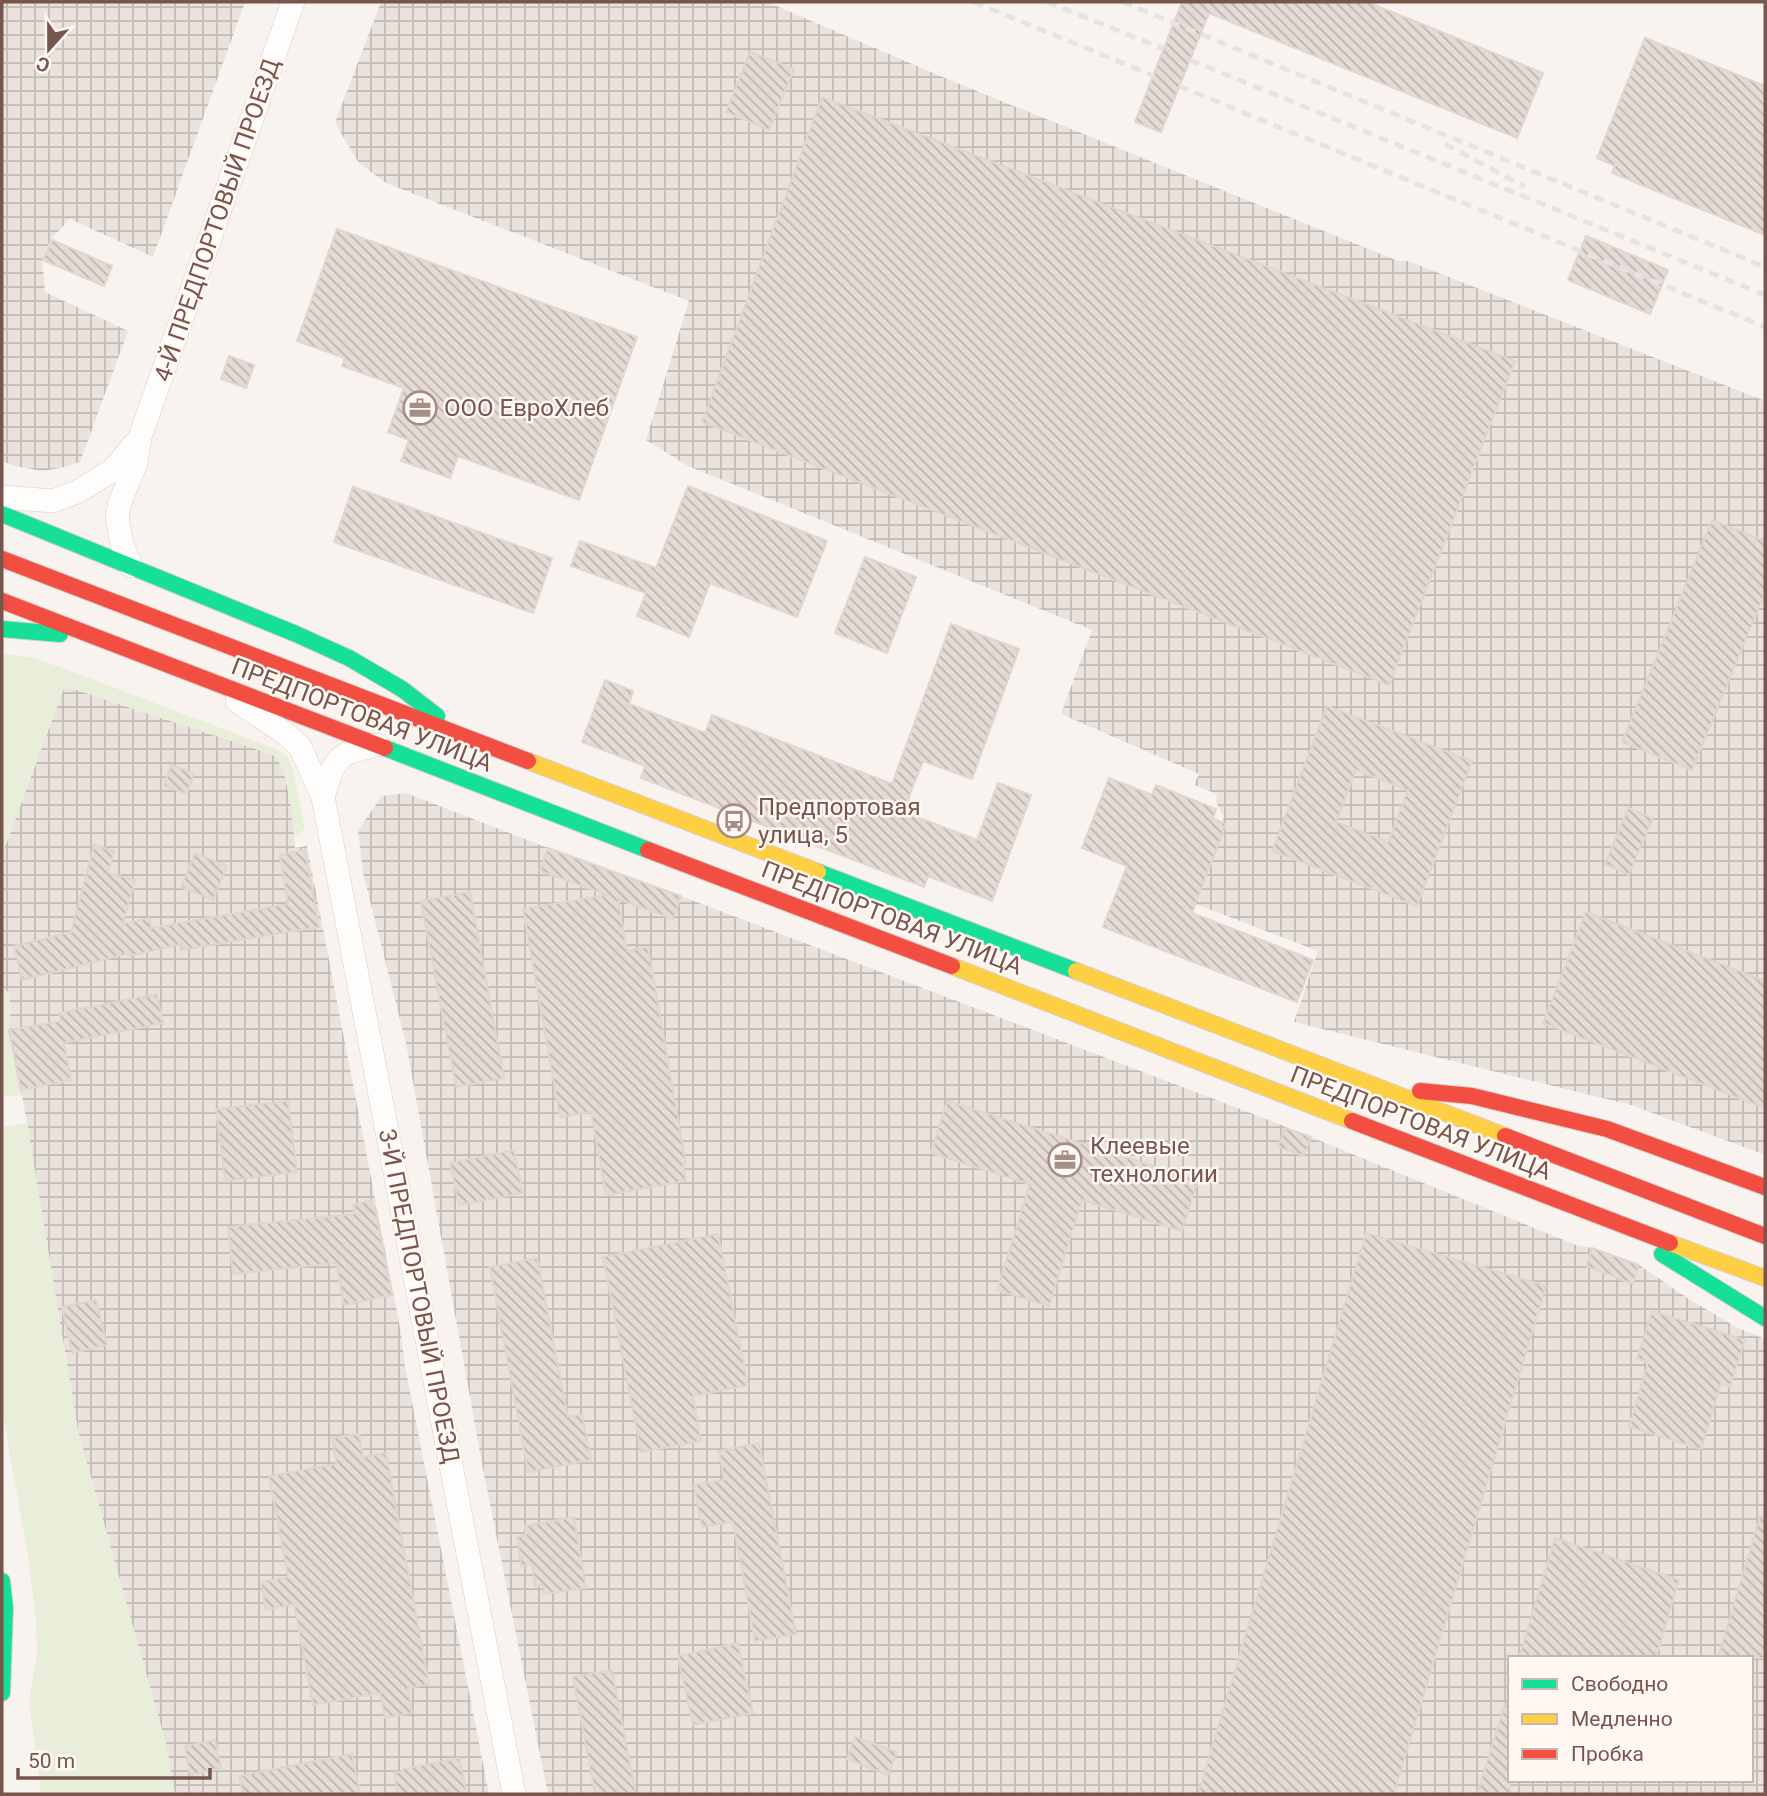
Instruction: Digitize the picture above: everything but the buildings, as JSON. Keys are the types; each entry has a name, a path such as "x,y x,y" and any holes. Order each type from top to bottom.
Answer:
{"main road":[{"path":"2,514 349,658 402,689 463,737"},
{"name":"ПРЕДПОРТОВАЯ УЛИЦА","path":"2,559 1765,1236"},
{"name":"ПРЕДПОРТОВАЯ УЛИЦА","path":"2,601 1620,1225 1765,1278"},
{"path":"2,629 96,638"},
{"path":"1388,1090 1472,1096 1606,1129 1765,1187"},
{"path":"1620,1225 1765,1318"},
{"path":"2,1581 5,1630 2,1693"}],"street":[{"name":"4-Й ПРЕДПОРТОВЫЙ ПРОЕЗД","path":"140,437 293,2"},
{"path":"2,497 53,501 77,492 113,470 140,437"},
{"path":"131,566 122,544 117,517 120,502 136,463 140,437"},
{"name":"3-Й ПРЕДПОРТОВЫЙ ПРОЕЗД","path":"202,678 300,747 323,797 514,1794"},
{"path":"323,797 340,757 351,751 377,746"}],"shaded area":[{"path":"2,2 245,2 153,257 70,219 51,239 42,259 45,292 128,331 80,462 42,471 2,461"},
{"path":"381,2 767,2 952,81 1398,261 1408,261 1765,401 1765,1155 1631,1105 1294,1022 1318,951 1193,903 1224,817 1216,802 1217,794 1194,785 1199,774 1061,714 1092,630 688,466 646,440 689,301 386,183 359,163 335,123"},
{"path":"64,686 271,754 277,757 283,768 292,810 295,848 307,846 489,1794 175,1794 166,1744 78,1431 8,1021 12,1010 8,992 2,988 2,855"},
{"path":"406,793 1269,1120 1576,1245 1639,1265 1736,1327 1765,1339 1765,1794 548,1794 483,1469 406,1043 363,873 358,830 382,796"}],"green space":[{"path":"2,654 34,658 276,749 288,757 305,829 294,837 286,780 277,760 271,754 65,686 2,855"},
{"path":"2,988 8,992 12,1010 8,1021 21,1095 2,1097"},
{"path":"27,1123 78,1431 166,1744 175,1794 41,1794 29,1701 37,1654 36,1622 29,1562 2,1410 2,1127"}],"railway":[{"path":"974,2 1154,76"},
{"path":"1047,2 1164,49"},
{"path":"1123,2 1765,267"},
{"path":"1190,60 1765,295"},
{"path":"1179,86 1765,327"},
{"path":"1445,144 1525,187"}],"traffic: fast":[{"path":"2,514 349,658 402,689 437,716"},
{"path":"2,629 60,634"},
{"path":"385,748 648,850"},
{"path":"818,872 1076,971"},
{"path":"1662,1254 1765,1318"},
{"path":"2,1581 5,1608 2,1693"}],"traffic: slow":[{"path":"528,761 818,872"},
{"path":"952,966 1352,1121"},
{"path":"1076,971 1505,1136"},
{"path":"1670,1243 1765,1278"}],"traffic: jam":[{"path":"2,559 528,761"},
{"path":"2,601 385,748"},
{"path":"648,850 952,966"},
{"path":"1420,1091 1472,1096 1607,1129 1765,1187"},
{"path":"1352,1121 1670,1243"},
{"path":"1505,1136 1765,1236"}],"place":[{"name":"ООО ЕвроХлеб","path":"420,408"},
{"name":"Предпортовая улица, 5","path":"734,821"},
{"name":"Клеевые технологии","path":"1065,1160"}]}
